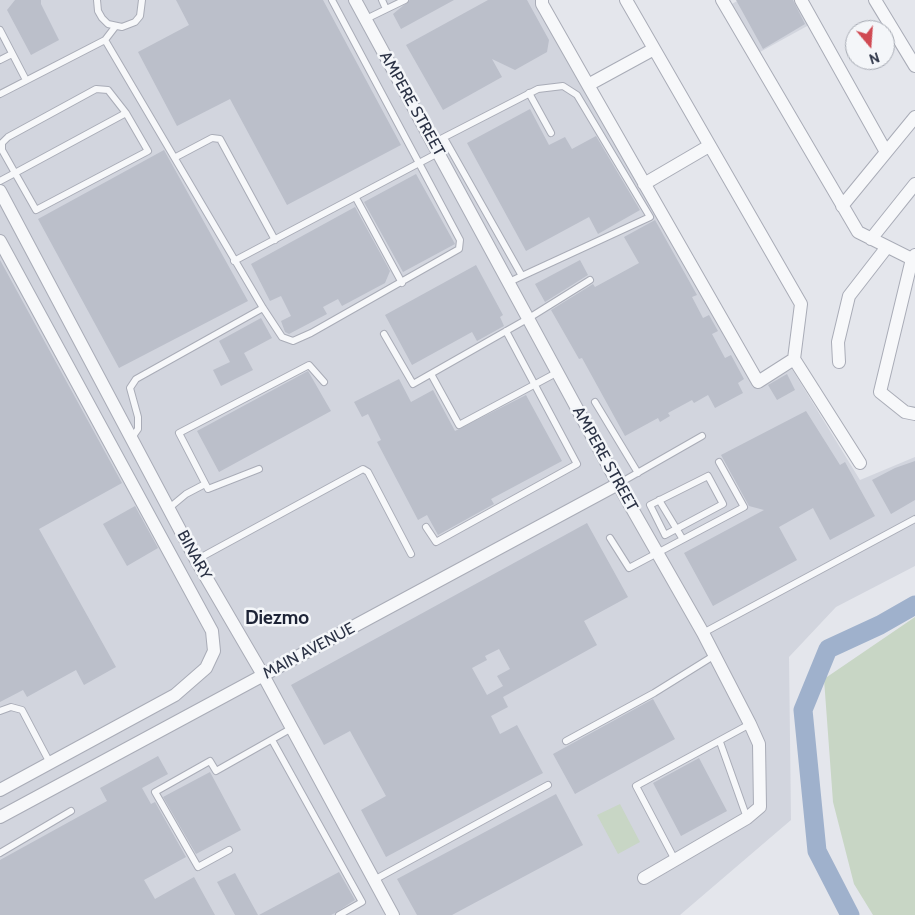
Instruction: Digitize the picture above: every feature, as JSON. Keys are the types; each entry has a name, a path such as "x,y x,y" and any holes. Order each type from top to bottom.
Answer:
{"street":[{"name":"AMPERE STREET","path":"355,0 438,144 509,282 618,484 715,655 758,744 760,807 747,818 644,878"},
{"path":"542,0 542,4 758,382 794,359"},
{"path":"626,0 801,304 794,359 860,463"},
{"path":"801,0 886,152"},
{"path":"875,0 915,66"},
{"path":"727,2 858,232 887,247 913,257 880,392 905,412 915,414"},
{"path":"588,85 654,49"},
{"path":"842,206 915,116"},
{"path":"644,184 709,146"},
{"path":"871,239 915,184"},
{"name":"BINARY","path":"0,192 168,509 264,675 393,915"},
{"path":"0,240 212,631 214,650 206,668 175,695 0,790"},
{"path":"839,362 838,342 849,296 887,247"},
{"name":"MAIN AVENUE","path":"0,817 618,484"}],"lane":[{"path":"97,0 98,11 102,18 115,27 122,27 135,22 142,10 142,0"},
{"path":"106,40 176,157 262,308 282,337 293,341 402,283 459,249 460,240 332,0"},
{"path":"382,0 386,9"},
{"path":"366,19 405,0"},
{"path":"0,94 106,40 115,27"},
{"path":"0,30 26,80"},
{"path":"0,60 12,54"},
{"path":"234,261 418,164 438,144 529,93 538,89 563,86 577,95 650,217 509,282"},
{"path":"96,89 108,90 126,113 148,151 36,210 1,151 2,143 8,137 96,89"},
{"path":"529,93 551,133"},
{"path":"0,181 126,113"},
{"path":"176,157 212,138 220,139 275,240"},
{"path":"438,144 522,276"},
{"path":"356,198 402,283"},
{"path":"384,334 412,384 529,318 590,280"},
{"path":"131,439 138,429 138,417 130,388 136,379 262,308"},
{"path":"426,527 436,542 577,464 506,331"},
{"path":"259,469 208,489 178,433 309,366 324,382"},
{"path":"431,374 459,426 558,372"},
{"path":"595,402 638,473"},
{"path":"618,484 702,436"},
{"path":"610,538 629,568 744,506 719,462"},
{"path":"196,560 363,469 368,472 410,554"},
{"path":"708,476 723,504 676,529 665,534 650,506 708,476"},
{"path":"168,509 186,494 205,484"},
{"path":"659,500 682,538"},
{"path":"703,633 915,519"},
{"path":"566,741 654,693 715,655"},
{"path":"0,711 11,707 22,710 50,763"},
{"path":"675,860 636,786 750,724"},
{"path":"229,850 198,867 155,792 210,761 216,771 292,728"},
{"path":"272,740 362,902 339,915"},
{"path":"720,742 747,818"},
{"path":"374,880 548,785"},
{"path":"0,853 71,811"}],"shaded area":[{"path":"0,0 535,0 758,388 792,369 860,480 915,457 915,566 836,607 789,657 791,820 680,915 0,915"},
{"path":"739,0 796,0 809,25 760,52 730,5"}],"green space":[{"path":"915,617 915,915 873,915 854,884 833,802 824,679"},
{"path":"620,804 640,842 618,854 597,815"}],"building":[{"path":"15,0 41,0 41,4 59,40 31,55 7,10"},
{"path":"176,0 323,0 401,145 287,205 230,99 177,126 138,52 189,25"},
{"path":"410,0 454,0 401,29 393,14"},
{"path":"488,0 527,0 549,40 547,52 515,70 492,59 502,77 443,110 406,45"},
{"path":"736,0 793,0 805,24 763,49"},
{"path":"530,109 549,145 565,137 572,149 596,136 640,210 598,234 589,217 526,251 467,143"},
{"path":"164,150 248,301 119,368 38,219"},
{"path":"416,174 455,244 403,272 364,202"},
{"path":"355,207 390,271 385,283 342,306 338,299 323,307 327,314 289,334 285,332 281,321 291,316 281,296 270,301 251,264"},
{"path":"655,220 697,295 692,297 703,318 709,315 718,331 712,334 725,358 731,355 744,379 738,383 743,393 715,408 708,395 694,403 692,400 668,413 670,416 660,422 658,418 625,436 582,358 579,359 551,310 593,284 595,287 639,263 624,237"},
{"path":"0,260 122,483 39,529 116,667 84,685 76,670 27,697 23,690 0,702"},
{"path":"580,260 588,275 545,302 535,284"},
{"path":"476,265 503,315 500,317 504,326 477,341 472,332 412,365 385,315"},
{"path":"261,318 272,338 244,353 253,370 221,386 213,370 230,362 219,341"},
{"path":"308,371 331,411 219,472 197,431"},
{"path":"787,374 795,390 777,400 768,385"},
{"path":"399,379 411,402 433,390 455,431 526,395 562,461 491,499 494,504 438,535 427,515 418,520 377,442 381,440 368,414 362,417 354,402"},
{"path":"806,411 840,465 845,462 875,516 830,540 813,508 779,527 797,560 713,606 684,553 764,510 749,506 721,455"},
{"path":"915,461 915,500 891,514 872,480 895,468"},
{"path":"135,506 158,548 127,566 103,524"},
{"path":"587,523 628,597 584,621 597,645 503,697 508,707 491,716 500,734 517,725 543,773 386,857 361,810 386,796 350,731 324,745 291,685","holes":["499,649 510,669 497,676 503,686 487,695 472,668 487,660 485,656"]},
{"path":"653,699 675,739 575,794 553,754"},
{"path":"158,756 168,774 142,788 151,804 155,802 186,857 144,880 155,899 194,877 215,915 0,915 0,860 107,801 100,788"},
{"path":"699,758 727,811 681,836 653,783"},
{"path":"210,772 241,830 196,854 163,797"},
{"path":"556,794 583,845 452,915 417,915 397,879"},
{"path":"339,872 355,900 335,913 331,915 259,915"},
{"path":"235,873 258,915 235,915 217,882"}],"waterway":[{"path":"850,915 817,851 803,710 828,649 880,625 915,605"}],"district":[{"name":"Diezmo","path":"277,618"}]}
